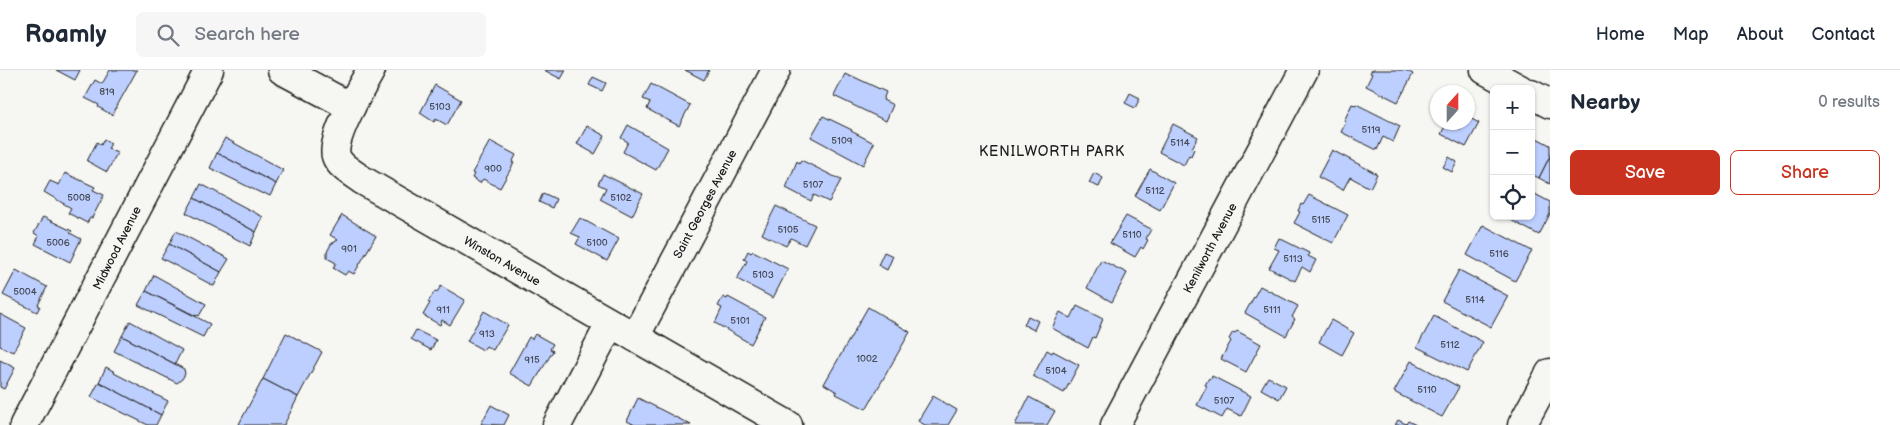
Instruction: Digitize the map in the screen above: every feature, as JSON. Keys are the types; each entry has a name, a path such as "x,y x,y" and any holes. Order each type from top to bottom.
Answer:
{"street":[{"name":"Midwood Avenue","path":"24,425 209,70"},
{"path":"282,70 352,108 371,70"},
{"name":"Saint Georges Avenue","path":"635,338 776,70"},
{"name":"Kenilworth Avenue","path":"1115,425 1304,70"},
{"path":"1485,70 1513,85"},
{"path":"1535,96 1550,104"},
{"name":"Winston Avenue","path":"352,108 336,141 336,156 345,168 362,180 610,324 788,425"},
{"path":"557,425 610,324"},
{"path":"1522,425 1550,373"}],"building":[{"path":"56,70 80,70 75,80"},
{"path":"110,70 137,70 112,115 98,107 99,105 85,98 95,80 102,84"},
{"path":"544,70 566,70 561,79"},
{"path":"685,70 709,70 704,80"},
{"path":"1372,70 1405,70 1413,74 1398,102 1366,86"},
{"path":"845,74 886,92 883,100 893,105 886,121 834,96"},
{"path":"593,77 606,83 602,91 589,85"},
{"path":"651,84 690,105 679,126 647,109 650,102 643,99"},
{"path":"435,85 461,100 447,125 436,119 434,122 420,113"},
{"path":"1130,93 1140,98 1135,108 1125,103"},
{"path":"1352,104 1356,104 1400,126 1393,142 1383,137 1377,150 1341,132"},
{"path":"823,116 874,143 863,165 811,137"},
{"path":"1475,121 1479,123 1466,147 1441,134 1443,130 1475,130"},
{"path":"1173,124 1198,137 1192,148 1194,149 1191,156 1189,155 1184,165 1159,152"},
{"path":"628,125 668,148 656,170 623,152 628,142 621,138"},
{"path":"587,126 605,136 595,154 577,144"},
{"path":"1535,137 1550,145 1550,156 1539,178 1535,176"},
{"path":"225,138 283,170 276,184 217,153"},
{"path":"104,139 111,143 108,149 117,153 107,172 87,161 97,142 101,145"},
{"path":"490,141 516,155 512,163 514,163 500,188 483,179 480,183 472,178 474,174 472,173"},
{"path":"1332,150 1377,174 1370,188 1350,177 1343,190 1318,177"},
{"path":"217,153 276,184 270,196 210,168"},
{"path":"1550,156 1550,184 1539,178"},
{"path":"1449,157 1457,162 1452,172 1443,167"},
{"path":"801,160 841,180 829,202 814,195 811,201 786,188 797,161 799,163"},
{"path":"1150,169 1174,183 1160,210 1135,196"},
{"path":"65,173 95,187 93,190 104,195 92,218 87,223 68,213 71,208 44,192 50,181 59,185"},
{"path":"1094,173 1103,178 1099,187 1089,183"},
{"path":"603,174 643,194 632,216 600,199 606,188 598,184"},
{"path":"201,184 263,217 256,232 194,198"},
{"path":"543,193 556,199 552,208 539,202"},
{"path":"1535,194 1550,202 1550,214 1539,235 1511,220 1535,220"},
{"path":"1309,195 1348,215 1333,243 1294,223 1300,212 1298,211 1301,204 1303,205"},
{"path":"194,198 256,232 250,246 186,213"},
{"path":"776,206 815,225 805,245 791,238 786,246 762,234"},
{"path":"342,215 376,236 354,274 348,271 345,275 333,268 336,263 327,258 327,252 331,244 338,240 330,235"},
{"path":"1126,216 1151,229 1143,249 1141,247 1135,257 1110,243"},
{"path":"43,217 72,231 70,233 81,239 70,262 35,244 39,236 34,233"},
{"path":"580,218 619,239 607,261 576,244 580,237 571,233"},
{"path":"1483,225 1532,251 1515,281 1467,255"},
{"path":"176,231 229,259 221,272 169,244"},
{"path":"1279,238 1309,253 1308,256 1316,260 1310,272 1302,267 1295,281 1269,268 1279,250 1274,248"},
{"path":"169,244 221,272 214,286 161,258"},
{"path":"748,251 751,253 753,251 788,269 773,298 737,279 747,261 744,259"},
{"path":"884,252 893,256 887,270 878,265"},
{"path":"1101,260 1127,273 1112,302 1087,288"},
{"path":"16,270 47,287 38,305 40,306 37,312 3,295"},
{"path":"1459,270 1508,296 1491,327 1442,301"},
{"path":"154,275 206,304 199,316 146,291"},
{"path":"441,286 465,300 450,325 442,320 440,325 423,315 430,303 428,302 435,291 437,292"},
{"path":"1260,286 1298,306 1292,317 1295,319 1286,336 1245,313"},
{"path":"146,291 210,324 203,337 138,305"},
{"path":"723,297 727,299 728,297 765,317 751,344 715,323 722,308 718,306"},
{"path":"1077,306 1103,319 1095,338 1093,337 1088,348 1052,328 1060,312 1071,318"},
{"path":"868,307 910,332 866,409 836,394 837,392 824,384"},
{"path":"484,311 508,325 493,350 486,346 483,350 467,341"},
{"path":"0,314 26,328 13,352 0,346"},
{"path":"1028,316 1038,321 1034,330 1024,325"},
{"path":"1434,316 1483,342 1467,372 1417,347"},
{"path":"1331,320 1354,333 1342,355 1319,342"},
{"path":"130,321 182,350 175,364 122,336"},
{"path":"416,330 436,340 431,350 411,339"},
{"path":"1237,331 1261,344 1246,372 1221,359 1231,341 1229,339 1233,332"},
{"path":"286,333 322,352 298,397 263,379"},
{"path":"535,334 553,344 550,349 553,351 532,386 509,373 529,337 532,339"},
{"path":"122,336 184,369 185,374 182,379 177,383 114,351"},
{"path":"1047,350 1052,353 1053,351 1079,365 1064,393 1033,376"},
{"path":"0,360 15,368 4,389 0,387"},
{"path":"1411,361 1459,387 1442,417 1394,392"},
{"path":"106,367 168,401 161,415 99,382"},
{"path":"1212,376 1251,396 1241,416 1227,409 1222,418 1197,405 1207,386 1205,385"},
{"path":"1268,377 1286,386 1279,399 1261,389"},
{"path":"263,379 298,397 284,425 239,424"},
{"path":"99,382 161,415 156,425 148,425 91,397"},
{"path":"933,396 957,410 948,425 925,425 918,421"},
{"path":"1029,397 1055,411 1047,425 1015,425"},
{"path":"638,398 691,425 635,425 627,421"},
{"path":"491,405 509,415 504,425 481,424"},
{"path":"1398,420 1406,424 1408,421 1416,425 1395,425"}],"district":[{"name":"KENILWORTH PARK","path":"1052,151"}]}
